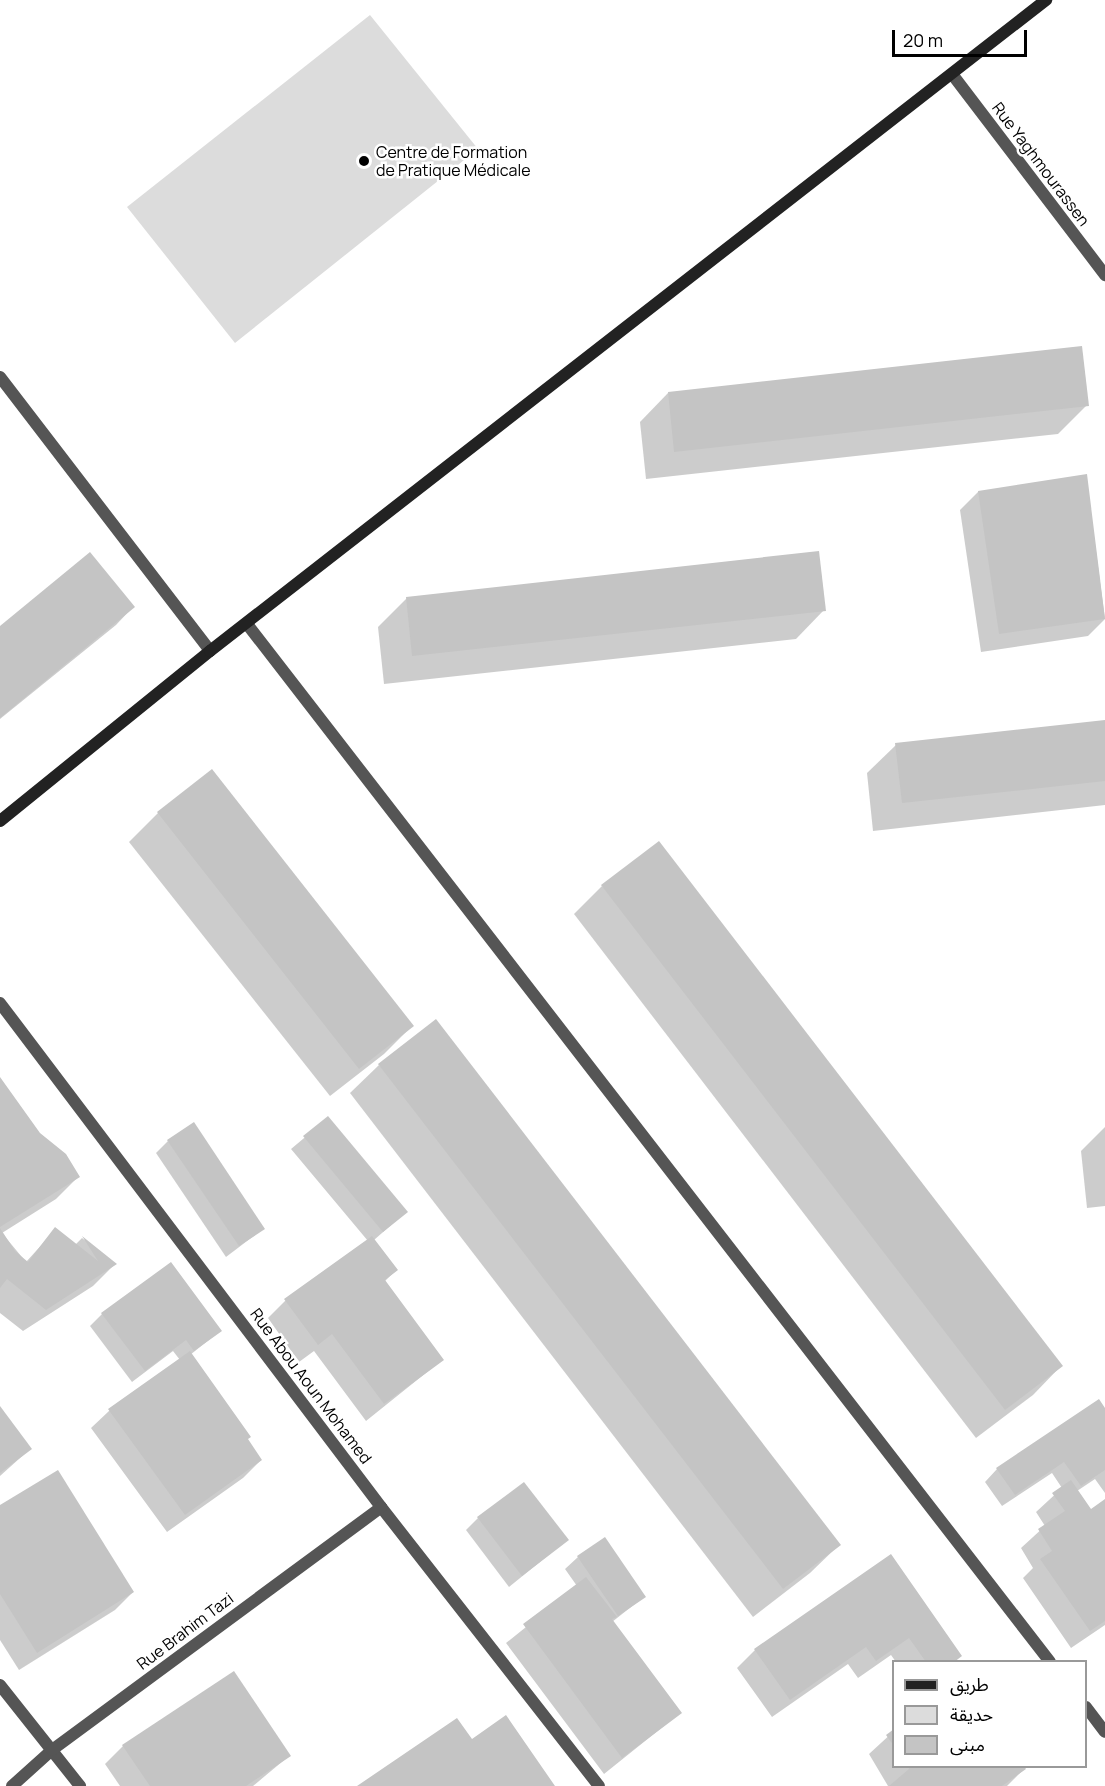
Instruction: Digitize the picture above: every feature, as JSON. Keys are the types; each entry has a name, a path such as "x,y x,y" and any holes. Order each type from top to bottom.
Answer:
{"street":[{"path":"0,821 210,651 1046,0"},
{"name":"Rue Yaghmourassen","path":"952,74 1105,275"},
{"path":"0,377 210,651"},
{"path":"247,624 1048,1660"},
{"name":"Rue Abou Aoun Mohamed","path":"0,1003 381,1506 599,1786"},
{"name":"Rue Brahim Tazi","path":"12,1786 52,1750 381,1506"},
{"path":"0,1685 80,1786"},
{"path":"1087,1708 1105,1732"}],"green space":[{"path":"370,15 478,149 235,343 127,207"}],"building":[{"path":"1082,346 1089,406 674,452 668,392"},
{"path":"1087,474 1105,619 999,634 978,491"},
{"path":"819,551 826,611 412,656 406,597"},
{"path":"90,552 135,607 0,718 0,626"},
{"path":"1105,720 1105,781 902,803 895,743"},
{"path":"212,769 414,1026 359,1069 157,812"},
{"path":"659,841 1063,1366 1005,1410 601,885"},
{"path":"436,1019 841,1545 783,1589 378,1064"},
{"path":"0,1077 40,1133 66,1154 80,1177 0,1227"},
{"path":"328,1116 408,1212 383,1232 303,1136"},
{"path":"194,1122 265,1229 239,1246 167,1140"},
{"path":"55,1227 98,1261 82,1236 117,1264 46,1310 7,1279 0,1288 0,1228 15,1251 28,1262"},
{"path":"372,1236 398,1270 385,1280 444,1360 384,1404 332,1334 318,1345 284,1299"},
{"path":"171,1262 222,1331 194,1351 186,1340 145,1371 101,1313"},
{"path":"190,1351 251,1437 248,1439 262,1460 185,1515 108,1409"},
{"path":"1099,1399 1105,1408 1105,1470 1081,1486 1064,1462 1015,1495 996,1468"},
{"path":"0,1406 32,1449 0,1473"},
{"path":"58,1470 134,1592 37,1653 0,1594 0,1505"},
{"path":"1071,1480 1091,1509 1105,1499 1105,1621 1090,1631 1040,1559 1052,1551 1038,1529 1065,1511 1052,1493"},
{"path":"524,1482 569,1540 522,1576 477,1517"},
{"path":"605,1537 646,1597 618,1616 577,1556"},
{"path":"891,1554 962,1656 957,1660 925,1660 909,1638 876,1661 866,1647 790,1700 754,1649"},
{"path":"586,1577 617,1617 612,1619 682,1713 622,1758 523,1624"},
{"path":"234,1671 291,1756 246,1786 150,1786 122,1745"},
{"path":"506,1715 555,1786 357,1786 457,1718 472,1739"},
{"path":"892,1730 892,1743 886,1735"},
{"path":"909,1769 1026,1769 1002,1786 889,1786"}],"place":[{"name":"Centre de Formation de Pratique Médicale","path":"364,161"}]}
